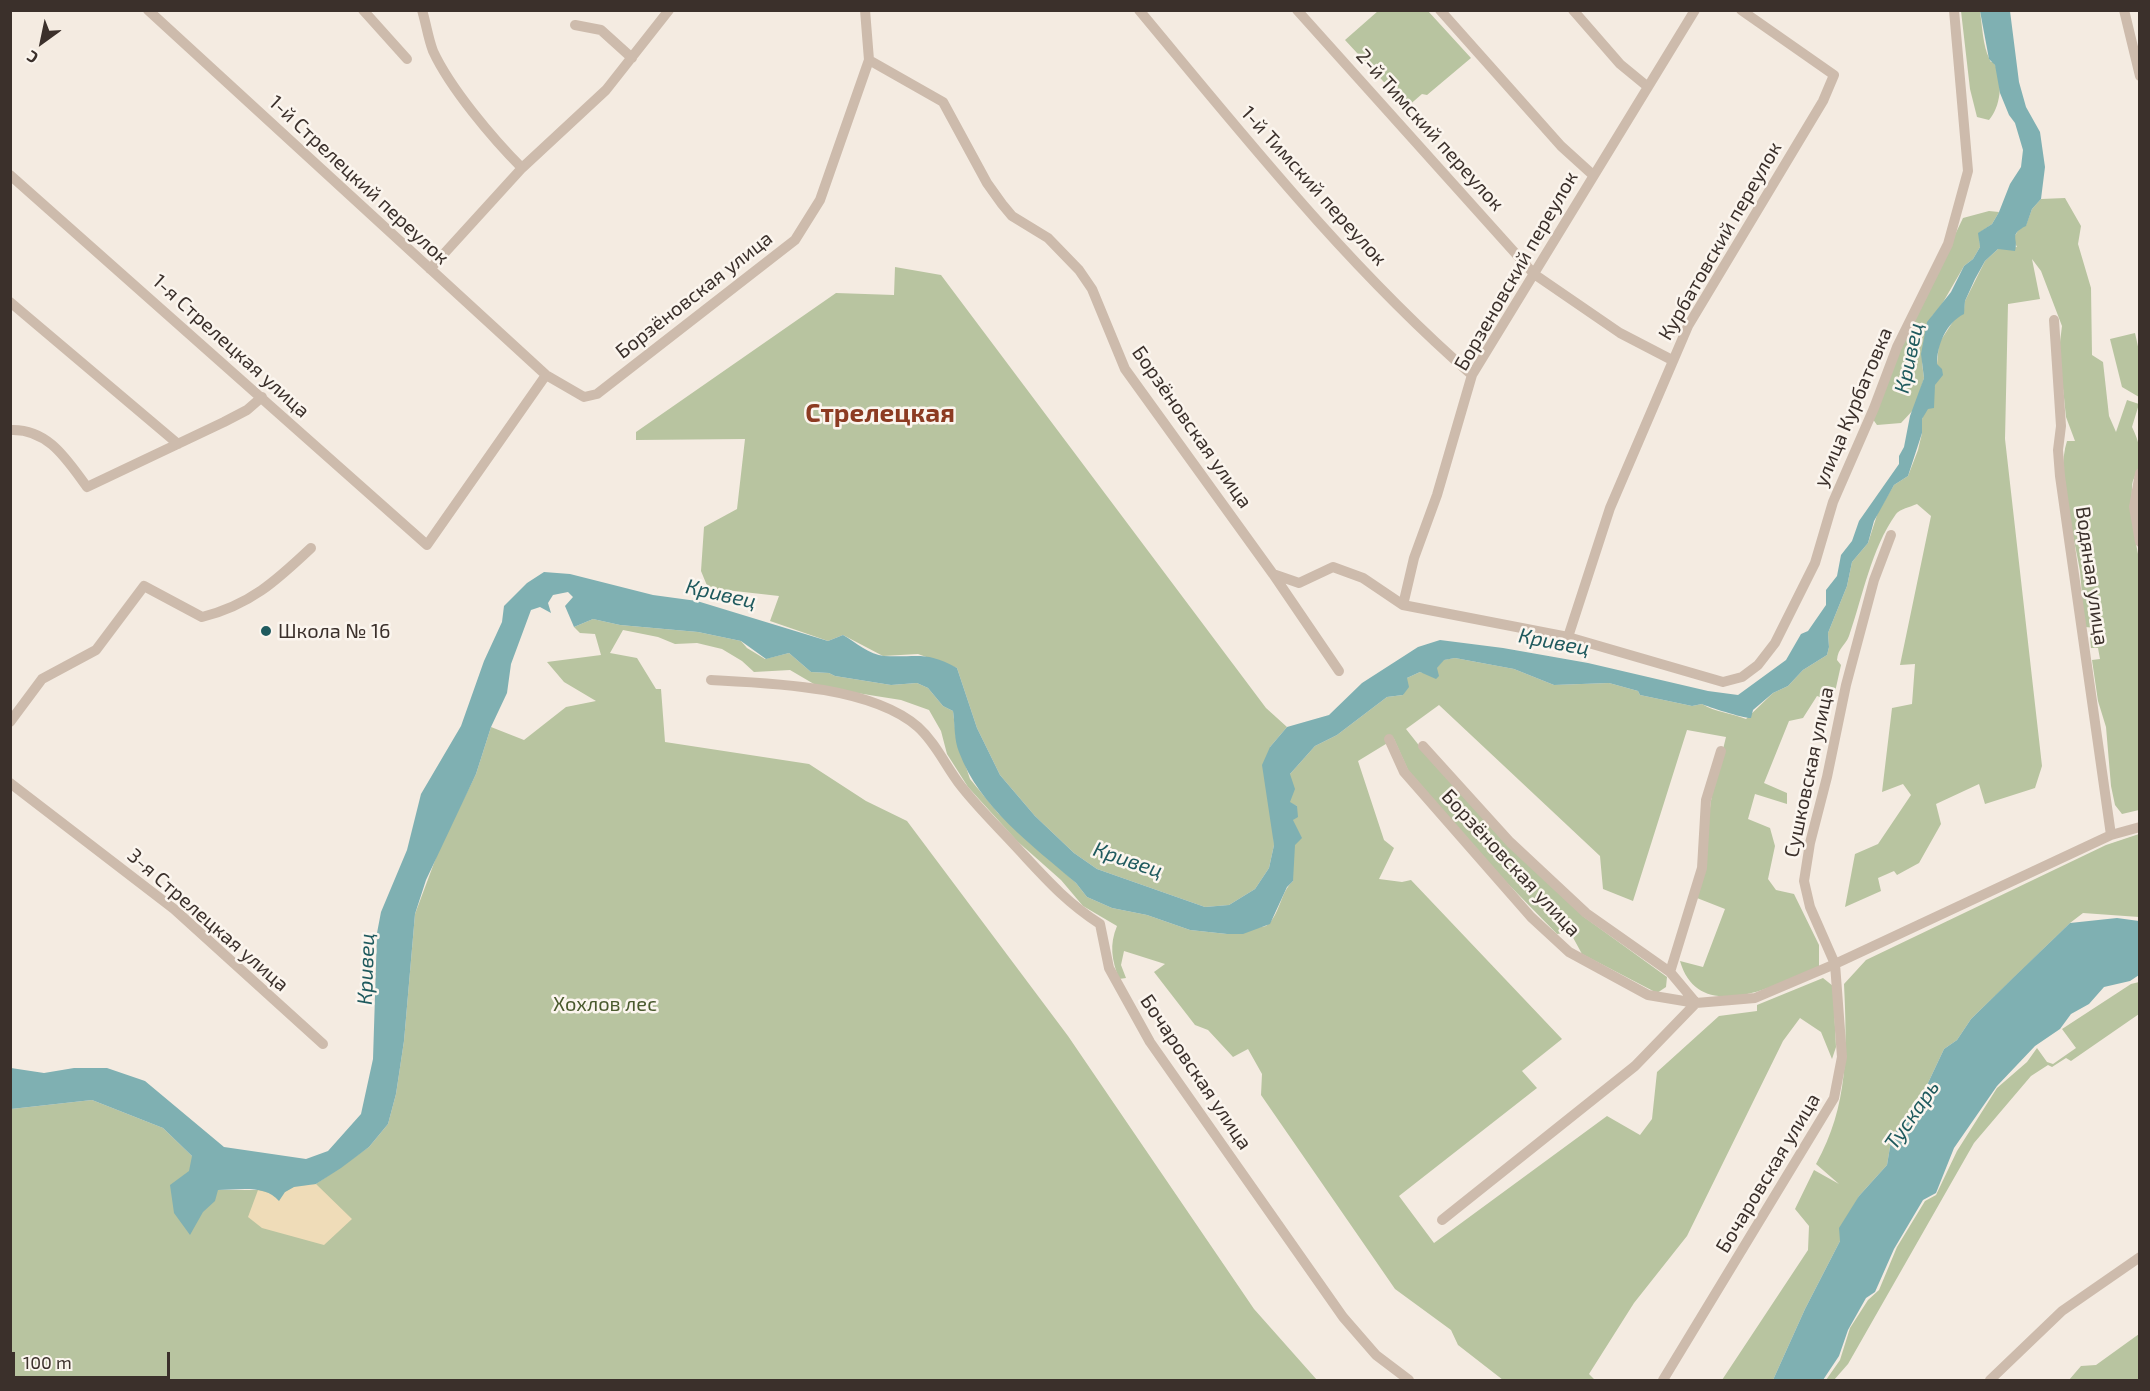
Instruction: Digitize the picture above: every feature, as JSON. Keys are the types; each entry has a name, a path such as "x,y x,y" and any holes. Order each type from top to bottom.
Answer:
{"street":[{"name":"1-й Стрелецкий переулок","path":"148,10 546,375"},
{"path":"363,10 408,59"},
{"path":"422,10 433,50 446,74 502,148 522,168"},
{"path":"430,270 522,168 606,90 669,10"},
{"path":"865,10 869,60"},
{"name":"1-й Тимский переулок","path":"1139,10 1332,236 1422,332 1472,375"},
{"name":"2-й Тимский переулок","path":"1297,10 1534,274 1620,333 1672,360"},
{"path":"1440,10 1561,146 1593,175"},
{"path":"1573,10 1620,64 1648,87"},
{"name":"Борзеновский переулок","path":"1403,605 1414,558 1437,495 1472,375 1695,10"},
{"name":"Курбатовский переулок","path":"1568,637 1610,508 1688,326 1823,101 1834,75 1741,10"},
{"name":"улица Курбатовка","path":"1568,637 1723,682 1742,678 1758,665 1775,643 1815,563 1833,502 1869,422 1897,347 1948,244 1968,171 1954,10"},
{"path":"2124,10 2139,76"},
{"path":"575,25 601,30 632,58"},
{"name":"Борзёновская улица","path":"546,375 584,397 597,394 795,240 819,200 869,60 943,102 987,183 1002,204 1012,216 1048,238 1079,270 1092,289 1125,369 1273,574 1339,670"},
{"name":"1-я Стрелецкая улица","path":"10,175 427,545 546,375"},
{"path":"10,302 178,444"},
{"name":"Водяная улица","path":"2054,320 2061,426 2058,450 2060,476 2111,835"},
{"path":"10,430 24,429 39,434 52,444 87,488 247,410 262,398"},
{"path":"2139,473 2134,507 2139,542"},
{"name":"Сушковская улица","path":"1835,964 1810,907 1804,881 1810,843 1827,777 1846,685 1875,580 1891,535"},
{"path":"10,722 42,679 96,650 144,586 202,617 247,601 264,591 311,548"},
{"path":"1273,574 1299,583 1334,567 1362,578 1403,605 1568,637"},
{"name":"Бочаровская улица","path":"711,680 773,683 832,692 873,703 900,715 919,728 960,785 1056,892 1100,924 1109,968 1150,1042 1343,1317 1376,1354 1409,1380"},
{"name":"Борзёновская улица","path":"1389,739 1404,772 1531,916 1569,952 1648,995 1696,1003"},
{"name":"Борзёновская улица","path":"1423,746 1510,842 1586,913 1670,972 1696,1003"},
{"path":"1670,972 1702,868 1706,800 1721,751"},
{"name":"3-я Стрелецкая улица","path":"10,783 174,909 323,1044"},
{"path":"1442,1220 1635,1066 1696,1003 1755,998 1835,964 2111,835 2139,827"},
{"name":"Бочаровская улица","path":"1663,1380 1834,1098 1842,1048 1835,964"},
{"path":"1990,1380 2062,1311 2139,1257"}],"green space":[{"path":"1378,11 1428,11 1471,58 1427,95 1422,94 1407,107 1345,40"},
{"path":"1961,11 1980,11 1987,53 1998,71 2000,94 1996,109 1989,120 1977,117 1970,89"},
{"name":"Хохлов лес","path":"2065,198 2081,226 2078,244 2091,288 2092,355 2103,362 2109,416 2116,432 2127,400 2139,404 2132,427 2138,442 2140,458 2133,482 2132,497 2133,525 2140,563 2139,810 2122,814 2115,805 2111,786 2106,727 2098,701 2092,660 2100,659 2098,648 2091,648 2090,636 2099,636 2100,628 2084,627 2080,571 2064,489 2064,456 2067,441 2075,441 2066,417 2059,350 2062,326 2041,271 2032,259 2040,299 2008,304 2005,439 2042,766 2035,788 1985,804 1979,784 1936,804 1941,824 1919,863 1897,875 1894,871 1878,878 1881,891 1845,907 1855,854 1878,844 1911,795 1903,784 1882,792 1892,708 1912,704 1915,664 1900,665 1931,516 1917,504 1900,511 1880,542 1849,636 1839,653 1837,660 1841,665 1833,701 1817,696 1803,718 1789,721 1764,783 1787,793 1787,804 1755,794 1748,819 1770,828 1775,846 1768,879 1776,890 1794,894 1819,945 1819,967 1762,990 1742,995 1722,996 1704,992 1690,981 1680,961 1703,967 1725,909 1697,898 1712,794 1726,737 1687,730 1633,901 1603,889 1600,856 1439,705 1406,729 1425,753 1584,917 1667,977 1666,987 1657,993 1582,954 1570,932 1557,934 1473,848 1408,770 1394,739 1358,761 1384,840 1394,848 1379,879 1402,882 1411,880 1562,1039 1522,1071 1537,1088 1399,1196 1434,1243 1607,1116 1640,1135 1652,1119 1657,1072 1719,1016 1757,1011 1757,1005 1823,978 1833,986 1836,1047 1832,1059 1821,1032 1800,1018 1783,1041 1687,1236 1634,1303 1589,1374 1595,1380 1503,1380 1458,1345 1451,1330 1395,1289 1261,1095 1262,1074 1248,1049 1233,1057 1208,1030 1195,1025 1154,972 1165,964 1124,951 1121,965 1126,978 1119,979 1112,952 1117,926 1083,906 1061,880 1017,841 968,787 947,754 941,731 929,710 901,700 819,687 790,670 754,672 742,661 722,649 697,643 675,644 658,637 623,630 610,653 637,658 656,689 661,689 665,742 809,764 866,801 907,821 1068,1036 1254,1309 1317,1380 11,1380 11,1109 92,1100 163,1128 192,1156 218,1190 264,1190 316,1184 369,1147 388,1124 396,1094 404,1041 415,914 440,847 476,774 491,727 524,740 566,707 596,701 564,682 547,662 601,655 595,634 580,633 574,627 593,619 620,625 698,632 741,641 747,648 765,659 789,653 811,672 829,673 835,676 891,685 917,683 928,688 943,706 953,711 956,737 970,779 998,813 1076,883 1087,897 1112,908 1147,915 1190,930 1227,934 1266,926 1271,922 1285,891 1293,881 1293,820 1297,806 1290,803 1290,774 1315,746 1337,735 1387,697 1403,695 1407,678 1420,672 1431,675 1443,660 1455,658 1514,669 1554,685 1609,683 1638,691 1640,695 1692,706 1702,704 1746,719 1773,693 1788,686 1803,670 1827,655 1828,633 1847,586 1852,562 1868,543 1878,512 1894,485 1908,476 1918,450 1922,419 1935,385 1939,343 1954,320 1964,310 1965,301 1985,261 1998,249 2017,247 2013,239 2019,229 2026,225 2032,209 2041,199"},
{"path":"1989,211 1999,212 1992,224 1979,233 1980,247 1973,259 1964,266 1938,311 1932,316 1922,363 1924,378 1915,408 1901,423 1877,425 1872,418 1897,355 1963,218"},
{"path":"895,267 941,275 1266,708 1287,727 1270,747 1274,845 1269,868 1255,889 1229,905 1205,907 1097,869 1074,853 1035,816 1000,775 977,728 957,668 918,654 883,656 843,635 828,641 770,621 779,596 708,588 701,571 704,527 737,509 745,439 636,440 636,432 836,293 894,295"},
{"path":"2135,333 2139,351 2139,397 2122,387 2110,339"},
{"path":"2139,834 2139,917 2083,913 1971,1019 1957,1040 1944,1049 1912,1117 1892,1135 1887,1165 1859,1196 1840,1241 1805,1309 1773,1380 1722,1380 1808,1250 1809,1226 1795,1209 1814,1170 1839,1184 1816,1164 1835,1120 1844,1076 1846,1031 1844,984 1866,960 2106,845"},
{"path":"2139,982 2139,1014 2071,1061 2066,1058 2052,1067 2048,1065 2031,1076 1974,1143 1848,1364 1834,1380 1826,1380 1840,1360 1850,1328 1868,1300 1879,1290 1897,1247 1925,1201 1936,1195 1957,1151 1997,1088 2027,1062 2037,1048 2047,1062 2053,1064 2076,1048 2062,1029 2131,984"},
{"path":"2139,1334 2139,1380 2069,1380 2081,1366 2096,1365"}],"sand":[{"path":"316,1184 352,1219 324,1245 262,1228 248,1217 258,1190 273,1194 285,1192 295,1186"}],"water":[{"path":"1980,11 2010,11 2019,82 2026,107 2040,132 2045,167 2041,199 2032,209 2026,226 2016,234 2015,251 1998,249 1985,261 1965,301 1964,314 1952,323 1944,335 1937,364 1942,369 1943,375 1935,385 1934,408 1928,409 1922,419 1922,433 1908,476 1894,485 1874,521 1868,543 1852,562 1847,586 1828,633 1827,655 1803,670 1788,686 1773,693 1753,710 1751,718 1702,704 1692,706 1640,695 1638,691 1609,683 1554,685 1514,669 1455,658 1444,660 1437,668 1439,676 1436,679 1420,672 1407,678 1409,687 1403,695 1387,697 1337,735 1315,746 1290,774 1295,789 1290,802 1297,806 1298,817 1293,820 1302,838 1295,845 1293,881 1287,887 1270,924 1243,934 1227,934 1190,930 1147,915 1112,908 1087,897 1076,883 1025,840 980,791 968,772 957,747 953,711 943,706 928,688 917,683 891,685 835,676 829,673 811,672 789,653 766,659 741,641 698,632 620,625 593,619 574,627 565,606 573,597 568,592 553,595 548,603 551,613 540,607 531,610 511,664 507,693 491,727 476,774 426,880 415,914 404,1041 396,1094 388,1124 369,1147 316,1184 294,1187 285,1192 279,1201 259,1190 218,1190 215,1201 203,1212 190,1235 174,1213 170,1185 189,1171 192,1156 163,1128 92,1100 11,1109 11,1068 44,1073 74,1068 107,1068 145,1081 224,1147 306,1159 328,1151 361,1114 373,1059 377,933 381,912 407,850 421,794 461,726 484,661 502,622 504,606 527,583 544,572 570,574 653,595 697,601 828,641 843,635 868,651 879,655 921,656 946,662 957,668 977,728 1000,775 1035,816 1074,853 1097,869 1205,907 1229,905 1255,889 1269,868 1274,845 1262,765 1270,747 1287,727 1329,715 1362,683 1418,647 1440,640 1503,648 1588,663 1708,691 1738,695 1786,660 1801,634 1808,631 1826,605 1826,590 1837,576 1841,555 1852,541 1859,521 1899,464 1910,416 1924,378 1921,354 1927,322 1951,292 1964,266 1973,259 1980,247 1978,233 1992,224 2010,184 2021,167 2023,150 2015,123 2000,93 1995,65 1989,59"},
{"path":"2117,918 2139,921 2139,975 2130,981 2104,987 2089,1004 2071,1014 2060,1029 2035,1046 1997,1086 1954,1148 1936,1193 1923,1200 1894,1249 1875,1292 1866,1298 1848,1330 1839,1356 1823,1380 1773,1380 1805,1309 1840,1241 1839,1228 1859,1196 1887,1165 1892,1135 1912,1117 1944,1049 1957,1040 1971,1019 2070,923"}],"place":[{"name":"Школа № 16","path":"266,631"}],"district":[{"name":"Стрелецкая","path":"880,413"}],"water label":[{"name":"Кривец","path":"1909,358"},
{"name":"Кривец","path":"721,594"},
{"name":"Кривец","path":"1554,642"},
{"name":"Кривец","path":"1128,860"},
{"name":"Кривец","path":"366,969"},
{"name":"Тускарь","path":"1912,1115"}]}
